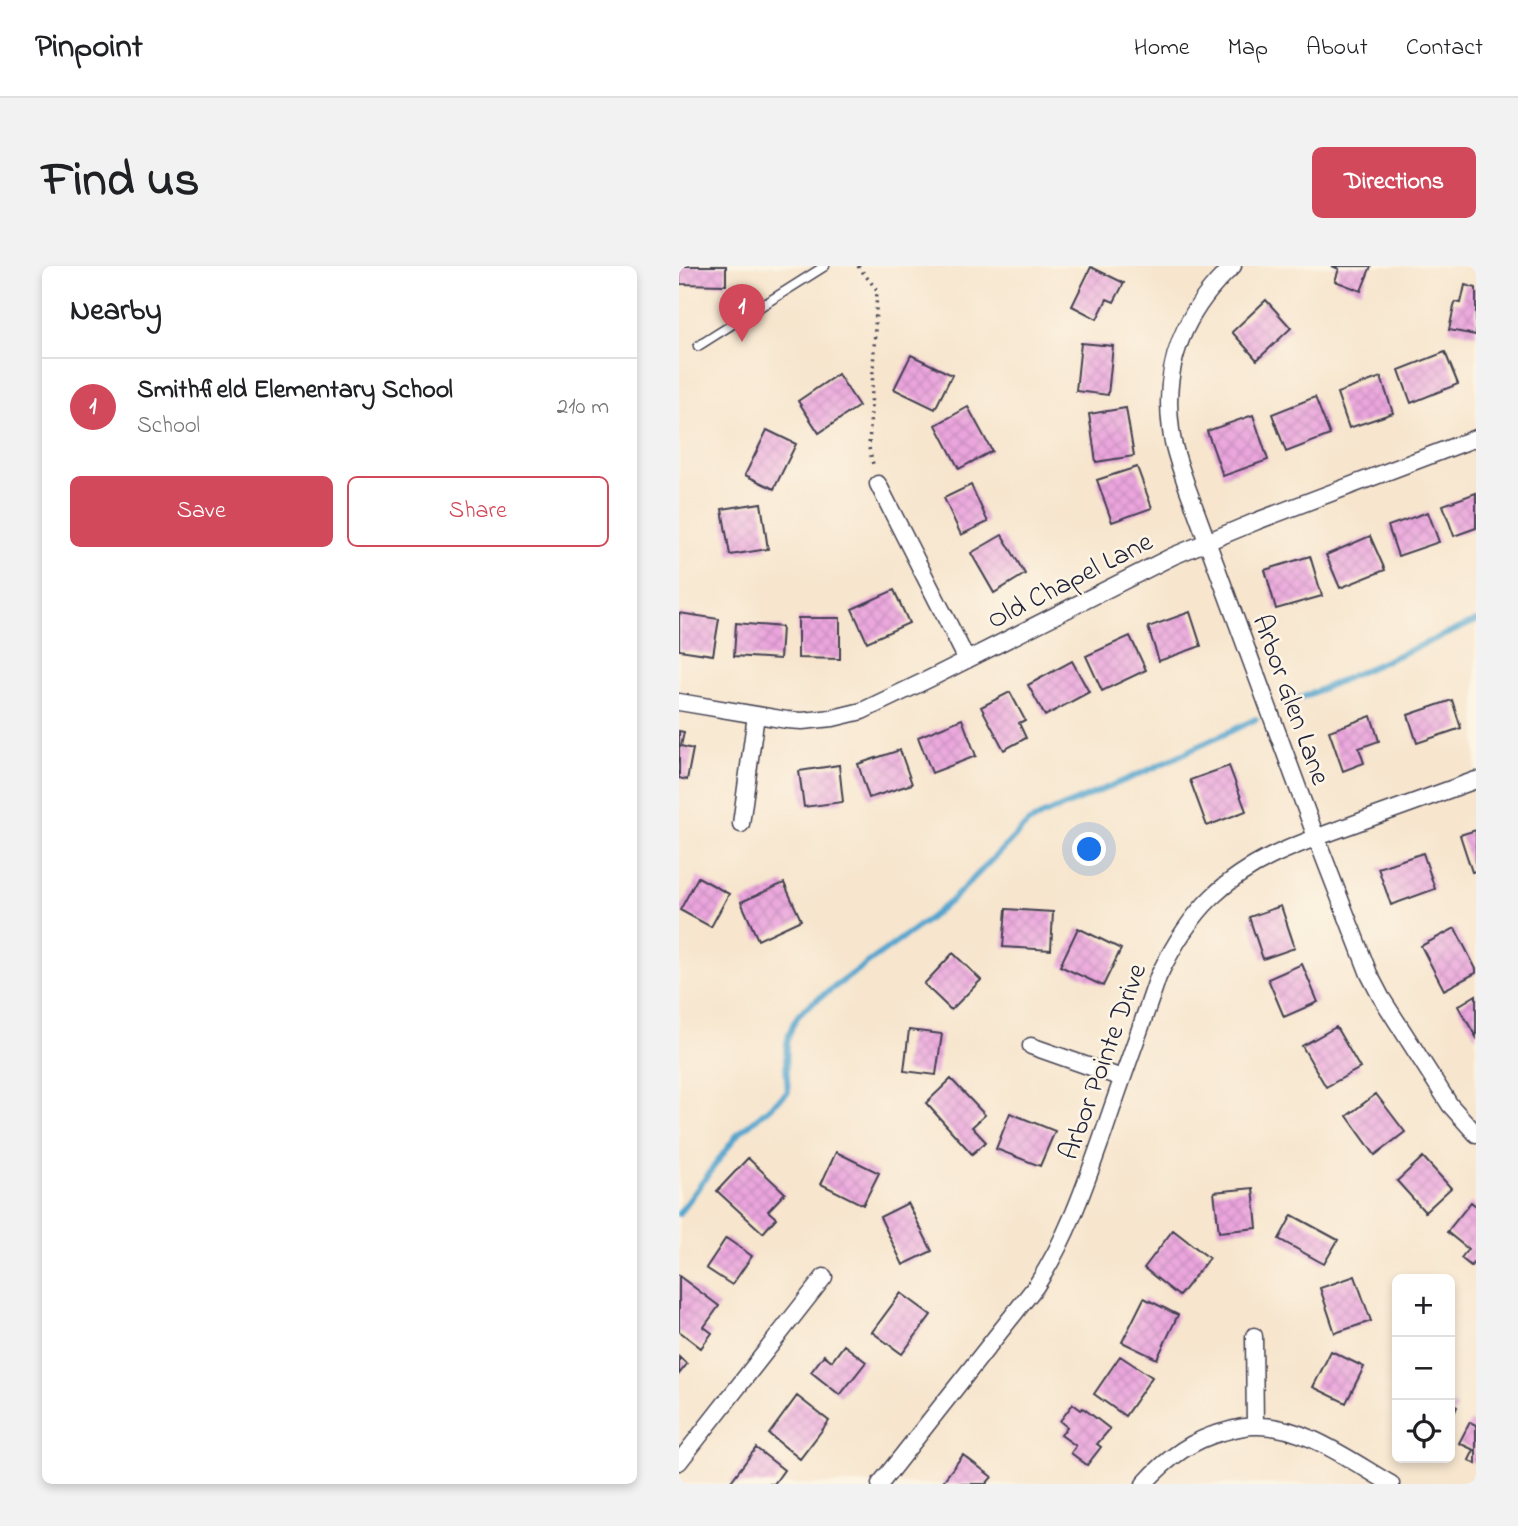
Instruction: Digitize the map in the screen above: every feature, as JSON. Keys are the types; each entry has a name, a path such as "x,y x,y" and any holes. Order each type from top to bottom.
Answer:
{"street":[{"name":"Arbor Glen Lane","path":"1233,266 1199,304 1187,324 1175,355 1168,401 1174,446 1359,951 1381,997 1450,1105 1476,1134"},
{"name":"Old Chapel Lane","path":"679,702 802,721 833,718 862,710 1173,556 1476,438"},
{"path":"878,484 967,660"},
{"path":"741,824 756,715"},
{"name":"Arbor Pointe Drive","path":"880,1484 1048,1268 1073,1217 1158,976 1188,925 1211,898 1252,865 1300,842 1476,780"},
{"path":"1031,1046 1122,1078"},
{"path":"679,1462 824,1277"},
{"path":"1254,1336 1255,1426"},
{"path":"1144,1484 1173,1457 1195,1442 1218,1433 1255,1426 1288,1430 1317,1441 1391,1484"}],"lane":[{"path":"698,346 825,266"}],"path":[{"path":"858,266 877,290 869,448 878,484"}],"building":[{"path":"679,266 726,266 726,285 680,284"},
{"path":"1332,266 1371,266 1361,291 1335,281 1339,269"},
{"path":"1091,267 1124,283 1114,302 1107,299 1097,319 1072,306"},
{"path":"1465,285 1476,288 1476,335 1449,330 1455,302 1461,303"},
{"path":"1266,300 1291,328 1257,360 1232,332"},
{"path":"1081,343 1113,346 1108,395 1076,391"},
{"path":"1445,352 1458,384 1411,403 1399,370"},
{"path":"911,355 952,375 935,409 894,389"},
{"path":"838,374 859,406 819,433 798,401"},
{"path":"1381,377 1393,413 1349,428 1337,393"},
{"path":"1315,397 1330,435 1286,452 1272,414"},
{"path":"968,407 992,451 959,469 936,425"},
{"path":"1126,408 1134,456 1096,462 1089,414"},
{"path":"1253,415 1268,460 1223,476 1207,431"},
{"path":"767,430 796,444 774,489 745,475"},
{"path":"1137,467 1152,508 1112,522 1097,480"},
{"path":"971,485 988,522 961,535 944,498"},
{"path":"1476,493 1476,528 1454,536 1443,505"},
{"path":"761,503 768,549 730,555 722,509"},
{"path":"1428,512 1439,542 1398,556 1388,526"},
{"path":"1002,535 1025,574 994,593 971,553"},
{"path":"1370,536 1385,570 1340,588 1326,555"},
{"path":"1310,556 1322,596 1276,609 1265,570"},
{"path":"894,590 909,623 867,642 852,609"},
{"path":"1190,612 1201,646 1159,661 1148,627"},
{"path":"679,613 719,619 713,655 679,650"},
{"path":"798,618 840,618 840,659 798,658"},
{"path":"736,623 782,627 780,659 734,656"},
{"path":"1130,636 1146,670 1102,691 1086,656"},
{"path":"1072,661 1089,692 1045,716 1028,685"},
{"path":"1010,692 1025,720 1019,723 1026,738 1004,750 981,707"},
{"path":"1452,700 1461,728 1417,743 1408,715"},
{"path":"1371,716 1379,741 1359,748 1364,763 1343,771 1329,731"},
{"path":"962,719 976,756 932,773 918,737"},
{"path":"679,731 684,732 681,746 693,749 687,780 679,778"},
{"path":"900,750 912,784 869,798 858,764"},
{"path":"839,765 843,802 804,807 799,771"},
{"path":"1229,766 1246,811 1207,826 1190,780"},
{"path":"1476,830 1476,871 1472,872 1460,835"},
{"path":"1423,853 1435,889 1391,905 1378,868"},
{"path":"698,877 729,894 711,927 680,910"},
{"path":"784,883 801,920 758,940 741,902"},
{"path":"1281,906 1295,948 1263,959 1249,917"},
{"path":"1006,909 1053,912 1051,950 1003,947"},
{"path":"1078,928 1121,949 1103,986 1060,966"},
{"path":"1455,928 1476,973 1444,990 1421,946"},
{"path":"953,953 981,980 951,1010 924,984"},
{"path":"1302,964 1318,1002 1284,1017 1268,979"},
{"path":"1476,995 1476,1037 1458,1006"},
{"path":"1336,1027 1360,1068 1326,1087 1302,1046"},
{"path":"909,1030 942,1034 936,1075 904,1071"},
{"path":"951,1079 985,1115 972,1127 986,1142 972,1154 926,1103"},
{"path":"1376,1094 1405,1132 1375,1155 1347,1116"},
{"path":"1010,1113 1055,1131 1040,1166 996,1149"},
{"path":"836,1152 879,1173 863,1205 821,1184"},
{"path":"1423,1157 1451,1188 1425,1212 1397,1181"},
{"path":"748,1158 785,1193 768,1211 776,1218 763,1233 717,1191"},
{"path":"1253,1188 1257,1228 1219,1232 1214,1192"},
{"path":"1471,1202 1476,1206 1476,1260 1471,1266 1461,1258 1468,1249 1447,1232"},
{"path":"908,1203 932,1251 903,1265 880,1217"},
{"path":"1292,1215 1338,1240 1324,1264 1279,1239"},
{"path":"1173,1230 1209,1258 1179,1296 1144,1268"},
{"path":"726,1238 752,1256 732,1285 706,1268"},
{"path":"679,1276 719,1306 704,1327 712,1333 701,1348 679,1331"},
{"path":"1355,1276 1371,1321 1335,1333 1320,1288"},
{"path":"901,1293 931,1315 902,1354 872,1332"},
{"path":"1144,1298 1178,1315 1157,1359 1122,1342"},
{"path":"844,1345 866,1362 840,1395 811,1372 824,1355 832,1361"},
{"path":"1331,1351 1364,1367 1346,1403 1313,1387"},
{"path":"1120,1356 1152,1377 1125,1416 1094,1394"},
{"path":"679,1357 687,1364 679,1374"},
{"path":"797,1396 829,1421 800,1459 769,1434"},
{"path":"1073,1404 1081,1410 1083,1408 1110,1429 1097,1444 1101,1447 1087,1465 1071,1453 1076,1446 1061,1435 1067,1427 1060,1421"},
{"path":"1470,1422 1476,1425 1476,1464 1469,1460 1474,1450 1459,1443"},
{"path":"756,1448 784,1470 774,1484 729,1484"},
{"path":"963,1455 992,1477 986,1484 941,1484"}],"waterway":[{"path":"1285,705 1476,621"},
{"path":"679,1214 737,1135 788,1092 788,1037 804,1009 930,918 954,898 1028,823 1256,719"}],"place":[{"name":"Smithfield Elementary School","path":"742,342"}]}
